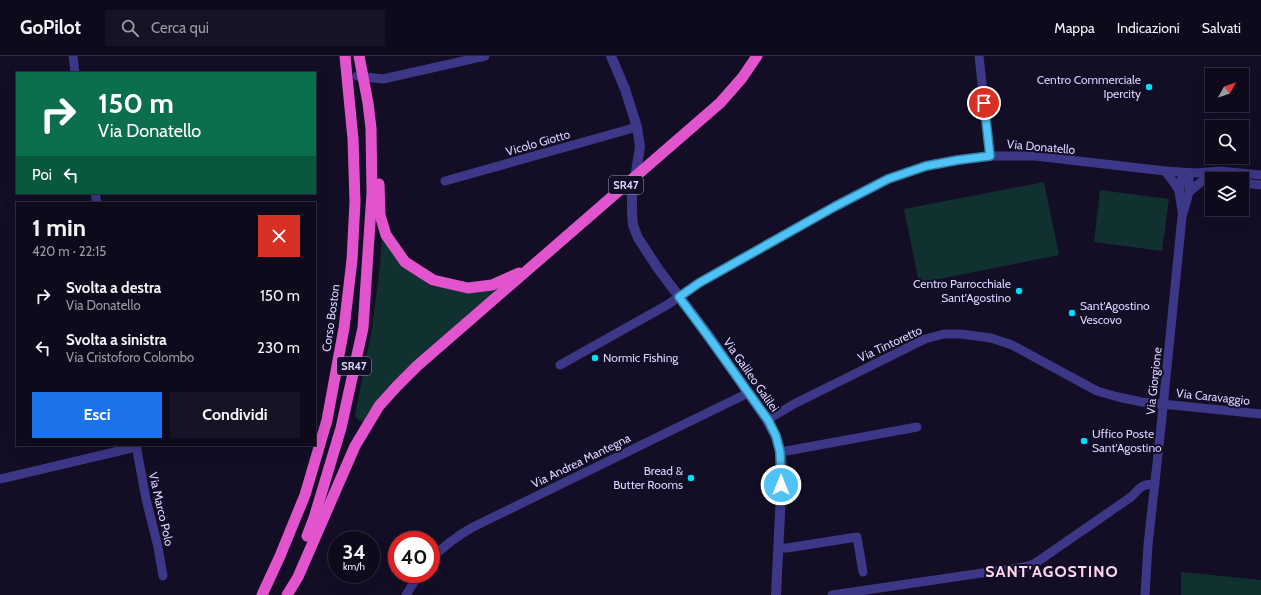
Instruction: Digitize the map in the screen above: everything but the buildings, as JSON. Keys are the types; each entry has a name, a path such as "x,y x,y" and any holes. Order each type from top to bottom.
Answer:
{"highway":[{"name":"Corso Boston","path":"262,595 305,495 327,420 344,328 352,260 355,202 354,139 344,56"},
{"name":"SR47","path":"283,595 317,511 341,428 363,328 372,193 371,128 359,56"},
{"name":"SR47","path":"287,595 298,577 355,446 379,406 417,366 720,103 742,78 757,56"},
{"name":"SR47","path":"371,128 379,163 380,215 386,235 405,262 433,280 468,288 492,285 533,266"}],"street":[{"path":"73,56 76,72"},
{"path":"357,76 384,79 485,56"},
{"name":"Via Galileo Galilei","path":"612,56 625,89 637,127 640,147 632,196 633,225 638,238 647,253 768,420 776,436 780,452 781,488 776,595"},
{"path":"979,56 990,156"},
{"name":"Vicolo Giotto","path":"446,181 637,127"},
{"name":"Via Donatello","path":"679,297 699,283 834,207 888,179 926,166 990,156 1035,156 1165,171 1189,173 1220,171 1261,175"},
{"name":"Via Giorgione","path":"1165,171 1179,191 1182,217"},
{"name":"Via Donatello","path":"1189,173 1205,177"},
{"name":"Via Giorgione","path":"1179,191 1189,173"},
{"name":"Via Giorgione","path":"1145,595 1146,560 1182,217 1189,192 1189,173"},
{"path":"1189,192 1205,181"},
{"path":"1249,184 1261,185"},
{"path":"560,365 668,305 679,297"},
{"name":"Via Tintoretto","path":"768,420 794,404 926,339 944,334 974,335 996,339 1012,345 1097,391 1142,402 1163,404"},
{"name":"Via Andrea Mantegna","path":"440,551 458,535 473,526 742,396 747,392"},
{"name":"Via Caravaggio","path":"1163,404 1261,414"},
{"path":"780,452 917,427"},
{"name":"Via Marco Polo","path":"0,478 136,446 163,576"},
{"path":"832,595 1023,567 1034,564 1131,497 1142,485 1155,484"},
{"path":"778,548 787,548 857,537 863,572"},
{"path":"406,595 413,583"}],"green space":[{"path":"1044,182 1059,255 919,283 904,209"},
{"path":"1100,190 1169,199 1162,251 1094,242"},
{"path":"382,234 402,264 430,286 468,289 530,268 364,422 358,420 355,416 372,328 380,265"},
{"path":"1181,572 1261,580 1261,595 1181,595"}],"place":[{"name":"Centro Commerciale Ipercity","path":"1149,87"},
{"name":"Centro Parrocchiale Sant'Agostino","path":"1019,291"},
{"name":"Sant'Agostino Vescovo","path":"1072,313"},
{"name":"Normic Fishing","path":"595,358"},
{"name":"Uffico Poste Sant'Agostino","path":"1084,441"},
{"name":"Bread & Butter Rooms","path":"691,478"}],"district":[{"name":"SANT'AGOSTINO","path":"1052,571"}],"route":[{"path":"781,485 782,473 780,452 776,436 768,420 679,297 699,283 834,207 888,179 926,166 990,156 984,103"}]}
